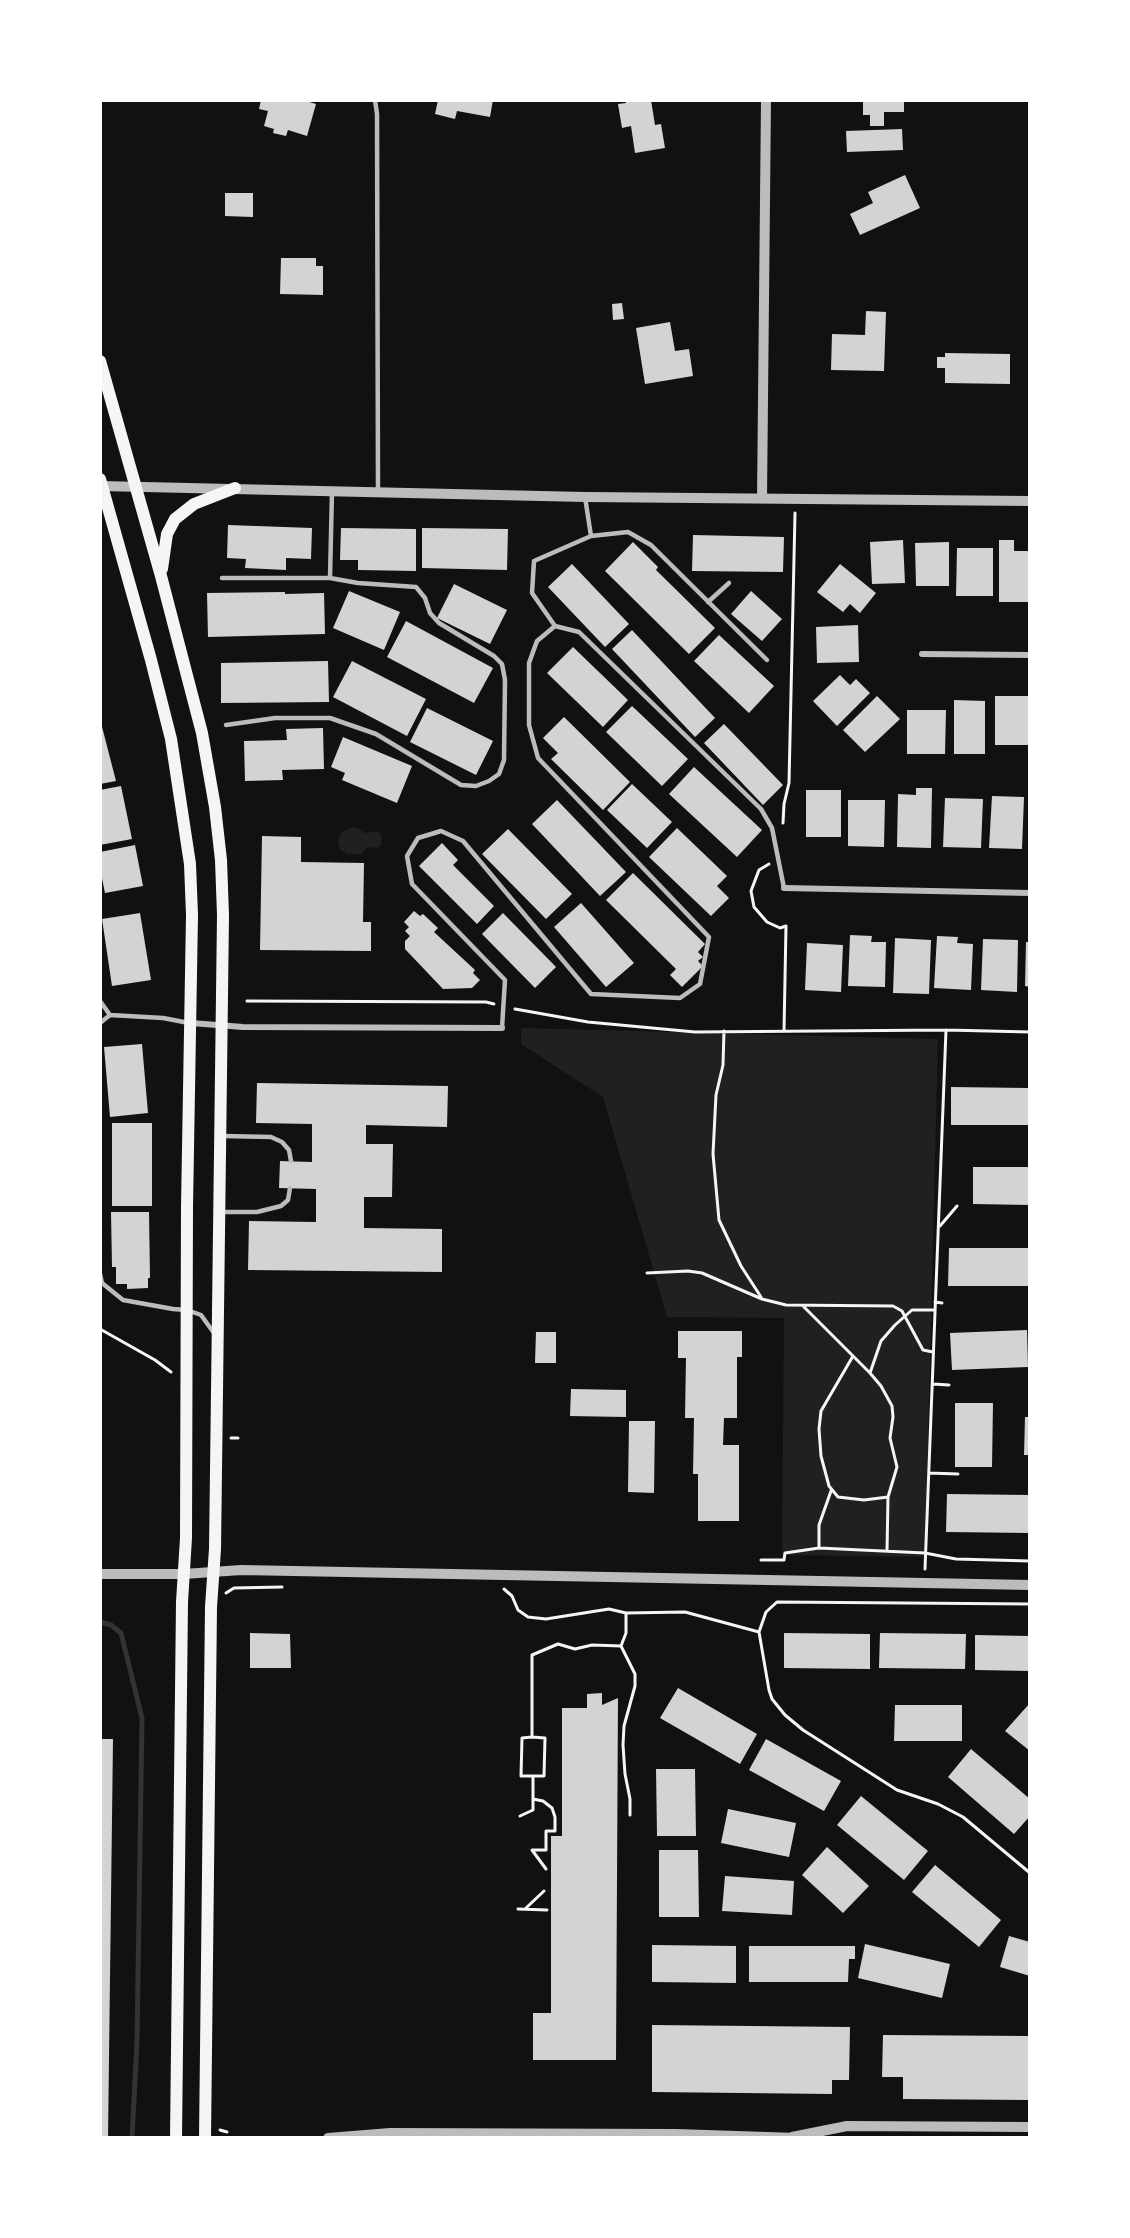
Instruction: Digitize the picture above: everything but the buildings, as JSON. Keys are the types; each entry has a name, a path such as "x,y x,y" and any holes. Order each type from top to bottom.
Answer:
{"main road":[{"path":"100,361 161,576 202,733 215,807 221,860 223,915 218,1338 211,1607 205,2138"},
{"path":"101,483 171,739 190,864 192,915 189,1023 187,1527 182,1602 177,2138"},
{"path":"161,576 165,542 175,519 194,504 235,488"}],"street":[{"path":"762,499 766,100"},
{"path":"101,483 134,486 585,497 1029,501"},
{"path":"922,654 1029,655"},
{"path":"784,888 1029,893"},
{"path":"189,1023 221,1027 502,1028"},
{"path":"100,1574 184,1574 241,1570 1029,1585"},
{"path":"328,2138 390,2133 795,2137 847,2126 1029,2127"}],"lane":[{"path":"375,100 377,114 378,491"},
{"path":"330,578 332,490"},
{"path":"585,497 591,536"},
{"path":"767,660 651,544 628,532 591,536 534,561 532,593 555,626 579,632 761,809 772,828 784,888"},
{"path":"222,578 330,578 358,583 416,587 424,598 430,613 439,623 494,656 502,664 505,680 504,760 499,774 489,781 476,786 461,785 376,734 330,718 275,718 226,725"},
{"path":"708,602 729,583"},
{"path":"502,1028 505,980 412,884 408,856 418,838 441,831 463,841 591,994 680,998 700,984 709,937 538,758 529,724 529,663 537,641 555,626"},
{"path":"100,1001 110,1015"},
{"path":"100,1023 110,1015 163,1018 189,1023"},
{"path":"220,1136 271,1137 282,1142 289,1150 291,1161"},
{"path":"219,1212 257,1212 281,1206 288,1200 290,1188"},
{"path":"100,1274 102,1282 123,1300 187,1310 201,1315 218,1338"}],"path":[{"path":"784,831 784,804 789,783 795,499"},
{"path":"779,861 774,861 759,870 752,891 754,907 767,922 780,928 786,926 784,1031"},
{"path":"247,1001 486,1002 588,1022 694,1032 946,1030 1029,1032"},
{"path":"925,1583 946,1030"},
{"path":"723,1032 723,1065 716,1095 713,1154 719,1220 741,1266 762,1299"},
{"path":"938,1227 957,1206"},
{"path":"647,1273 688,1271 702,1273 762,1299 786,1305 893,1306 900,1308 922,1349 933,1352"},
{"path":"935,1302 942,1303"},
{"path":"801,1305 870,1373 889,1398 894,1412 890,1438 897,1467 888,1497 887,1551"},
{"path":"870,1373 881,1341 905,1316 912,1310 935,1310"},
{"path":"100,1329 156,1360 176,1378"},
{"path":"853,1356 823,1406 820,1417 821,1456 831,1491 838,1497 864,1500 888,1497"},
{"path":"932,1384 949,1385"},
{"path":"231,1438 238,1437"},
{"path":"928,1473 958,1474"},
{"path":"819,1548 819,1524 831,1491"},
{"path":"761,1560 784,1560 785,1553 819,1548 925,1553 956,1559 1029,1561"},
{"path":"234,1588 283,1587"},
{"path":"493,1589 505,1589 512,1596 518,1610 528,1617 546,1619 609,1609 626,1613 685,1612 759,1632"},
{"path":"1029,1604 777,1602 766,1612 759,1632 769,1690 778,1707 785,1714 803,1730 897,1790 938,1804 963,1817 1029,1873"},
{"path":"626,1613 626,1633 621,1646 635,1674 635,1686 624,1726 623,1745 630,1815"},
{"path":"532,1737 532,1655 558,1644 575,1649 592,1645 621,1646"},
{"path":"532,1737 545,1738 544,1776 521,1776 522,1738 532,1737"},
{"path":"520,1816 533,1810 533,1776"},
{"path":"533,1799 543,1801 552,1808 555,1817 555,1831 546,1831 546,1850 532,1850 546,1869"},
{"path":"526,1908 544,1891"},
{"path":"518,1909 548,1910"}],"shaded area":[{"path":"350,828 357,828 365,833 378,831 382,837 381,845 377,848 367,847 361,854 347,854 340,849 338,841 341,833"},
{"path":"521,1028 938,1039 925,1557 782,1555 784,1318 667,1317 603,1097 521,1044"}],"waterway":[{"path":"100,1622 111,1625 121,1633 142,1718 137,2042 132,2138"}]}
